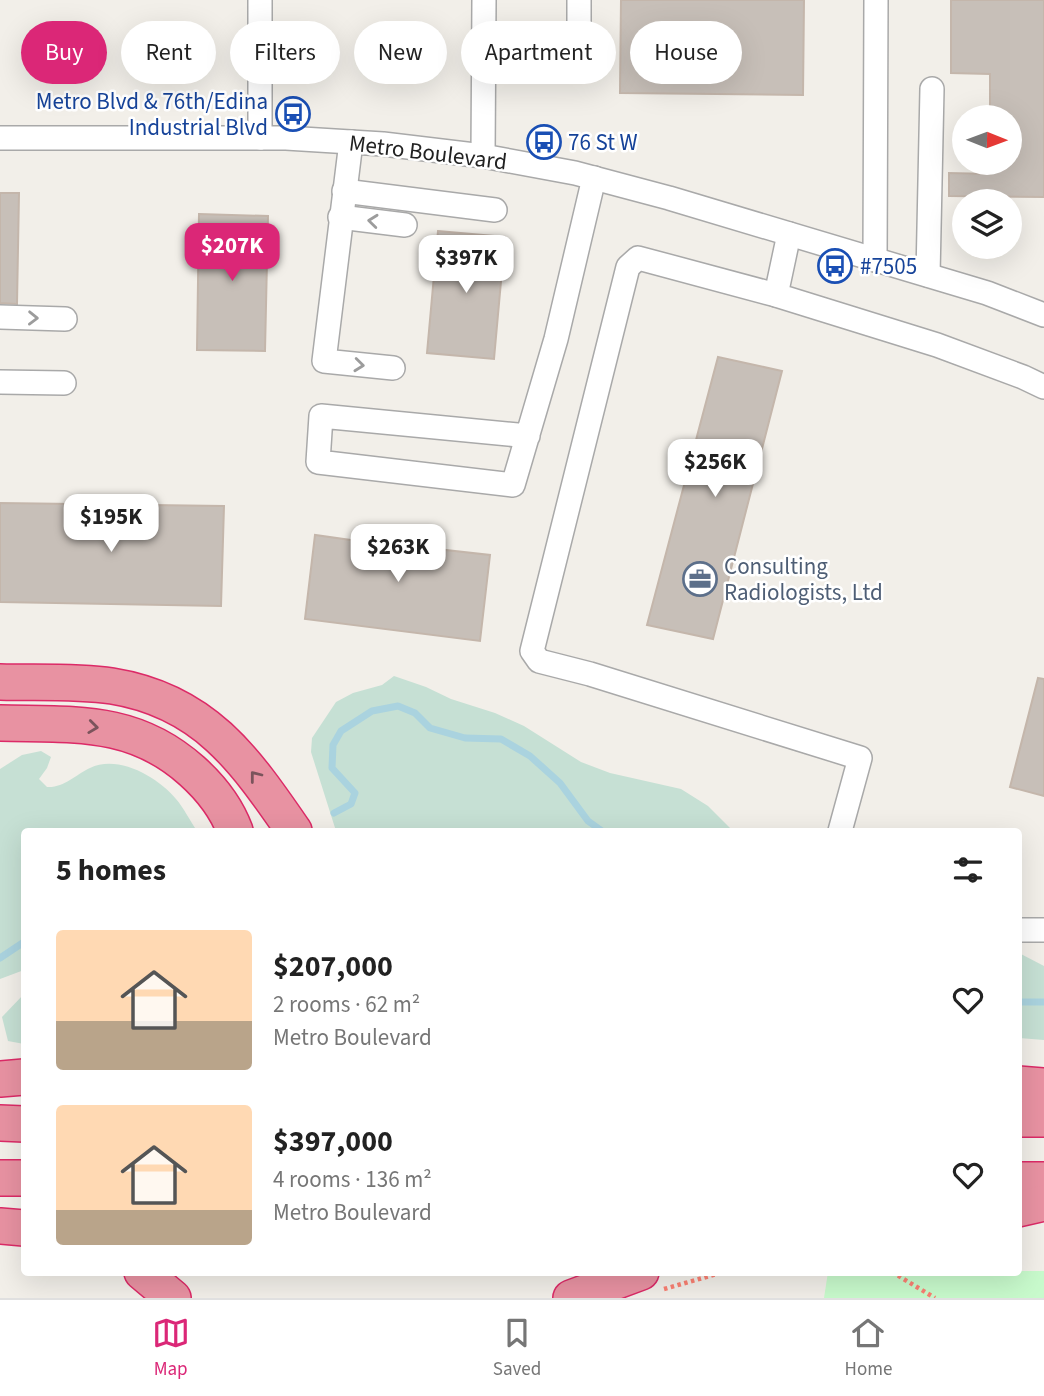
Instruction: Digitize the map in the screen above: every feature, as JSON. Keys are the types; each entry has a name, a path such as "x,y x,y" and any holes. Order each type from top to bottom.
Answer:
{"highway":[{"path":"0,682 111,686 164,701 194,716 226,741 255,774 292,828"},
{"path":"0,723 82,725 122,730 152,742 180,760 217,797 233,828"},
{"path":"0,742 42,724"},
{"path":"0,1079 21,1077"},
{"path":"1022,1084 1044,1086"},
{"path":"1022,1119 1044,1119"},
{"path":"0,1124 21,1124"},
{"path":"0,1178 21,1178"},
{"path":"1022,1180 1044,1180"},
{"path":"1022,1208 1044,1203"},
{"path":"0,1226 21,1228"},
{"path":"147,1276 173,1298"},
{"path":"571,1298 647,1282"}],"street":[{"path":"260,0 260,138"},
{"path":"483,156 484,0"},
{"path":"579,0 579,21"},
{"path":"875,260 876,0"},
{"path":"928,275 932,89"},
{"name":"Metro Boulevard","path":"0,138 260,138 351,142 483,156 594,178 928,275 987,293 1044,315"},
{"path":"351,142 324,361 393,368"},
{"path":"527,436 321,416 318,462 513,485 556,339 594,178"},
{"path":"344,191 495,210"},
{"path":"340,217 405,225"},
{"path":"776,295 789,234"},
{"path":"841,828 860,758 590,674 539,661 532,651 628,267 638,258 776,295 937,345 1023,376 1044,387"},
{"path":"0,317 65,319"},
{"path":"0,382 64,383"},
{"path":"1022,930 1044,930"}],"path":[{"path":"647,1282 693,1276"},
{"path":"899,1276 935,1298"}],"green space":[{"path":"394,676 426,687 524,726 581,762 610,773 681,789 708,806 730,828 335,828 311,752 312,738 336,702 353,693 382,685"},
{"path":"41,751 51,757 39,779 47,787 64,783 101,764 137,770 168,791 182,806 195,828 21,828 21,971 0,979 0,769 22,755"},
{"path":"1022,955 1044,966 1044,1040 1022,1038"},
{"path":"21,997 21,1043 8,1041 2,1017"},
{"path":"1022,1271 1044,1271 1044,1298 824,1298 827,1276 1022,1276"}],"building":[{"path":"621,0 804,0 803,95 620,93"},
{"path":"951,0 1044,0 1044,197 1022,197 1022,189 952,189 952,196 949,196 949,173 1022,175 1022,105 990,105 990,74 951,73"},
{"path":"0,193 19,193 17,304 0,303"},
{"path":"199,214 268,216 265,351 197,350"},
{"path":"438,231 505,237 494,359 427,353"},
{"path":"718,357 782,371 713,639 647,625"},
{"path":"0,503 224,506 221,606 0,602"},
{"path":"367,526 438,535 437,549 490,555 480,641 305,619 315,535 365,542"},
{"path":"1038,678 1044,679 1044,796 1010,787"}],"waterway":[{"path":"334,813 351,804 355,793 332,768 333,745 341,731 372,711 398,706 415,713 430,728 465,738 501,739 530,756 560,783 588,821 598,828"},
{"path":"0,958 21,944"},
{"path":"1022,1002 1044,1002"}],"place":[{"name":"Metro Blvd & 76th/Edina Industrial Blvd","path":"293,114"},
{"name":"76 St W","path":"544,142"},
{"name":"#7505","path":"835,266"},
{"name":"Consulting Radiologists, Ltd","path":"700,579"}]}
